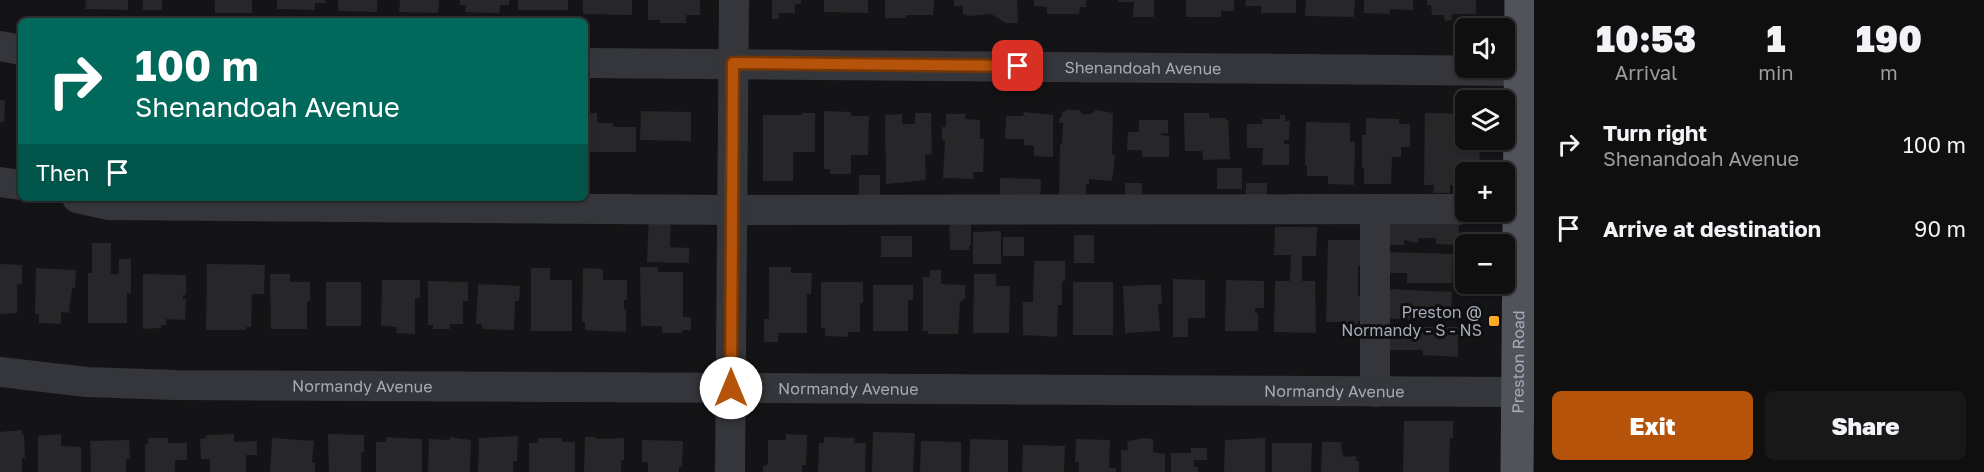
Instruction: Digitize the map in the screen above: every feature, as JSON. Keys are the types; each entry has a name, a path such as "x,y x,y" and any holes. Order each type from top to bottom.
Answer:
{"main road":[{"name":"Preston Road","path":"1523,459 1517,393 1526,321 1527,160 1521,71 1525,11"}],"street":[{"path":"730,472 734,0"},
{"path":"0,46 18,49"},
{"name":"Shenandoah Avenue","path":"588,63 1521,71"},
{"path":"0,182 18,185"},
{"path":"91,201 109,205 732,210 1455,209"},
{"path":"1375,209 1375,392"},
{"name":"Normandy Avenue","path":"0,372 86,382 176,385 1517,393"}],"building":[{"path":"86,0 128,0 128,10 85,9"},
{"path":"143,0 162,0 162,10 143,10"},
{"path":"215,0 252,0 252,13 215,13"},
{"path":"277,0 326,0 326,3 315,3 315,10 277,9"},
{"path":"338,0 377,0 377,12 338,11"},
{"path":"400,0 439,0 438,13 399,12"},
{"path":"460,0 509,0 509,5 500,5 499,13 465,12 466,5 460,5"},
{"path":"518,0 568,0 568,10 518,10"},
{"path":"583,0 632,0 632,15 583,14"},
{"path":"648,0 700,0 700,15 686,15 686,23 660,23 660,20 648,20"},
{"path":"772,0 801,0 801,4 795,4 795,13 779,13 779,19 772,19"},
{"path":"824,0 868,0 868,13 824,12"},
{"path":"885,0 934,0 933,15 885,18"},
{"path":"954,0 1017,0 1018,23 1006,23 991,14 969,16 963,14 963,6 954,6"},
{"path":"1034,0 1086,0 1086,7 1080,7 1079,14 1047,14 1047,7 1034,6"},
{"path":"1118,0 1154,0 1154,17 1133,17 1134,2 1118,2"},
{"path":"1186,0 1234,0 1234,11 1221,11 1221,17 1186,17"},
{"path":"1246,0 1296,0 1296,13 1261,13 1261,6 1245,6"},
{"path":"1306,0 1355,0 1354,17 1305,16"},
{"path":"1364,0 1413,0 1413,10 1390,9 1390,14 1364,13"},
{"path":"1427,0 1476,0 1476,14 1452,14 1452,20 1445,21 1444,15 1432,15 1431,5 1427,5"},
{"path":"0,100 5,100 4,122 0,122"},
{"path":"1065,110 1081,111 1081,114 1091,114 1096,110 1113,113 1112,155 1115,155 1112,181 1089,179 1089,184 1086,184 1086,205 1059,204 1060,144 1062,144 1063,123 1059,123 1062,111 1065,112"},
{"path":"641,111 691,112 691,141 640,140"},
{"path":"824,111 851,112 851,116 869,116 868,155 851,155 851,174 830,174 830,169 824,169"},
{"path":"1024,112 1053,115 1053,157 1034,156 1034,146 1024,145 1024,139 1005,139 1006,116 1023,116"},
{"path":"588,113 597,113 597,123 613,123 613,127 636,127 636,152 588,152"},
{"path":"802,113 815,113 815,152 793,152 793,181 763,181 763,115 802,115"},
{"path":"915,113 931,113 932,154 925,155 926,180 886,184 885,115 902,114 902,124 915,124"},
{"path":"1184,113 1209,113 1209,118 1228,120 1230,159 1203,160 1202,151 1185,151"},
{"path":"1425,113 1455,114 1455,150 1480,150 1479,162 1455,162 1455,185 1450,185 1450,193 1433,193 1434,185 1424,185"},
{"path":"946,114 966,114 965,119 980,120 980,139 984,139 983,172 973,172 973,179 943,178 945,140 942,140 942,127 946,127"},
{"path":"1280,115 1285,115 1285,121 1290,121 1289,140 1284,140 1284,144 1289,144 1289,165 1262,165 1263,148 1247,148 1247,124 1262,124 1262,119 1280,119"},
{"path":"1366,118 1399,119 1399,124 1410,124 1410,147 1401,147 1401,157 1392,157 1391,184 1364,184 1362,135 1366,135"},
{"path":"1139,120 1168,120 1168,133 1161,133 1161,135 1169,136 1169,157 1142,157 1142,150 1127,150 1128,132 1139,132"},
{"path":"1306,122 1350,123 1350,142 1355,142 1354,185 1328,184 1328,176 1307,176"},
{"path":"1217,168 1242,168 1242,189 1217,189"},
{"path":"859,175 880,175 880,201 859,201"},
{"path":"1000,178 1041,179 1040,203 1000,202"},
{"path":"1125,183 1142,183 1142,206 1125,205"},
{"path":"1246,183 1267,183 1267,205 1246,205"},
{"path":"649,212 671,213 670,247 689,248 689,263 647,262"},
{"path":"1455,216 1455,222 1463,222 1463,225 1459,225 1459,234 1455,234 1455,245 1436,244 1436,238 1418,238 1418,243 1404,240 1404,245 1385,245 1386,218"},
{"path":"949,217 971,217 969,250 950,250"},
{"path":"1275,227 1317,227 1316,256 1302,256 1302,281 1315,281 1316,333 1274,332 1275,281 1290,281 1291,255 1274,255"},
{"path":"1001,231 1001,264 973,264 973,232"},
{"path":"1074,235 1094,235 1094,263 1074,263"},
{"path":"881,236 912,236 912,257 881,257"},
{"path":"1003,237 1024,237 1024,256 1003,256"},
{"path":"1328,240 1365,240 1365,266 1358,266 1358,296 1367,296 1366,321 1358,321 1357,335 1341,334 1341,322 1326,322"},
{"path":"92,243 111,243 111,274 119,274 119,259 131,259 131,293 127,293 127,323 88,323 88,273 92,273"},
{"path":"1388,252 1453,254 1452,283 1407,283 1407,273 1385,273"},
{"path":"1034,261 1065,261 1062,305 1058,305 1057,337 1023,335 1023,302 1033,302"},
{"path":"0,264 22,265 22,284 17,284 17,313 0,314"},
{"path":"207,264 265,265 264,294 252,294 251,327 246,327 246,330 206,330"},
{"path":"640,267 658,267 658,272 683,272 683,317 691,317 691,330 682,330 682,333 662,333 662,326 641,326"},
{"path":"769,267 791,267 791,273 812,273 811,294 807,294 807,333 778,333 778,342 764,342 764,319 769,319"},
{"path":"36,268 76,270 75,288 72,288 69,313 61,312 61,324 39,323 39,314 35,314"},
{"path":"531,268 550,268 550,280 572,280 572,331 531,331"},
{"path":"583,268 603,269 603,280 627,280 627,300 624,300 626,332 585,330 585,322 582,322"},
{"path":"930,270 941,270 941,284 965,285 965,299 960,302 958,334 928,334 928,331 923,331 923,277 930,277"},
{"path":"143,274 186,275 186,295 183,295 183,299 186,299 185,320 166,319 166,325 161,325 161,328 143,329"},
{"path":"270,274 290,274 290,282 310,282 307,329 271,329"},
{"path":"974,274 996,274 996,286 1010,286 1009,333 973,333"},
{"path":"1173,279 1205,280 1205,318 1188,318 1188,337 1173,337"},
{"path":"382,280 420,280 420,298 415,298 415,334 396,333 397,327 381,326"},
{"path":"1226,280 1264,281 1264,308 1255,308 1255,313 1258,313 1258,331 1225,331"},
{"path":"428,281 468,282 468,301 463,301 463,324 450,324 450,329 433,329 433,325 428,325"},
{"path":"326,282 361,282 361,326 326,326"},
{"path":"821,282 863,282 860,332 848,332 848,337 825,336 825,328 821,328"},
{"path":"1073,282 1113,282 1113,335 1073,335"},
{"path":"478,284 520,286 519,301 515,301 514,330 482,329 482,324 476,324"},
{"path":"873,285 913,285 913,300 908,300 908,331 873,331"},
{"path":"1161,285 1162,304 1158,304 1160,331 1125,333 1123,286"},
{"path":"1386,289 1452,292 1451,321 1435,320 1435,315 1423,315 1422,320 1384,318"},
{"path":"1383,327 1458,327 1458,357 1423,355 1423,350 1383,350"},
{"path":"1404,421 1453,421 1449,472 1403,472"},
{"path":"22,430 25,458 22,458 22,472 0,472 0,432"},
{"path":"873,432 915,433 913,472 872,472"},
{"path":"61,434 61,446 81,447 81,472 38,472 38,436"},
{"path":"234,434 234,442 257,441 257,455 246,455 246,472 210,472 210,459 201,459 200,439 206,438 206,435"},
{"path":"328,434 364,435 361,472 329,472"},
{"path":"786,434 807,435 806,465 802,465 802,472 763,472 763,467 768,464 768,440 786,440"},
{"path":"518,436 517,461 513,461 513,472 478,472 479,438"},
{"path":"386,437 422,439 422,472 376,472 376,442 386,442"},
{"path":"450,437 471,440 470,472 428,472 429,439 450,440"},
{"path":"585,437 624,438 624,460 621,460 621,472 584,472"},
{"path":"824,437 855,438 854,443 866,443 865,472 818,472 819,443 824,443"},
{"path":"148,438 168,438 168,443 187,443 187,460 175,460 175,472 145,472 145,444 148,444"},
{"path":"272,438 314,441 312,462 315,463 315,472 270,472"},
{"path":"538,438 562,438 562,442 575,442 575,472 529,472 529,443 538,443"},
{"path":"1265,438 1265,472 1224,472 1225,440"},
{"path":"970,439 1008,440 1008,472 969,472"},
{"path":"1076,439 1110,440 1109,468 1116,468 1116,472 1079,472 1079,462 1075,462"},
{"path":"1153,439 1153,452 1165,454 1165,472 1121,472 1121,450 1128,450 1127,441"},
{"path":"129,440 130,459 126,459 126,472 91,472 90,441"},
{"path":"642,440 683,441 682,467 679,467 679,472 648,472 648,462 642,462"},
{"path":"921,441 961,442 961,472 920,472"},
{"path":"1322,442 1341,442 1343,457 1356,456 1356,461 1359,461 1359,472 1321,472"},
{"path":"1272,443 1312,443 1311,472 1272,472"},
{"path":"1023,445 1065,446 1064,472 1022,472"},
{"path":"1191,448 1207,448 1207,460 1194,460 1194,467 1198,467 1198,472 1171,472 1171,453 1191,453"}],"place":[{"name":"Preston @ Normandy - S - NS","path":"1494,321"}],"route":[{"path":"731,388 733,63 1018,66"}]}
